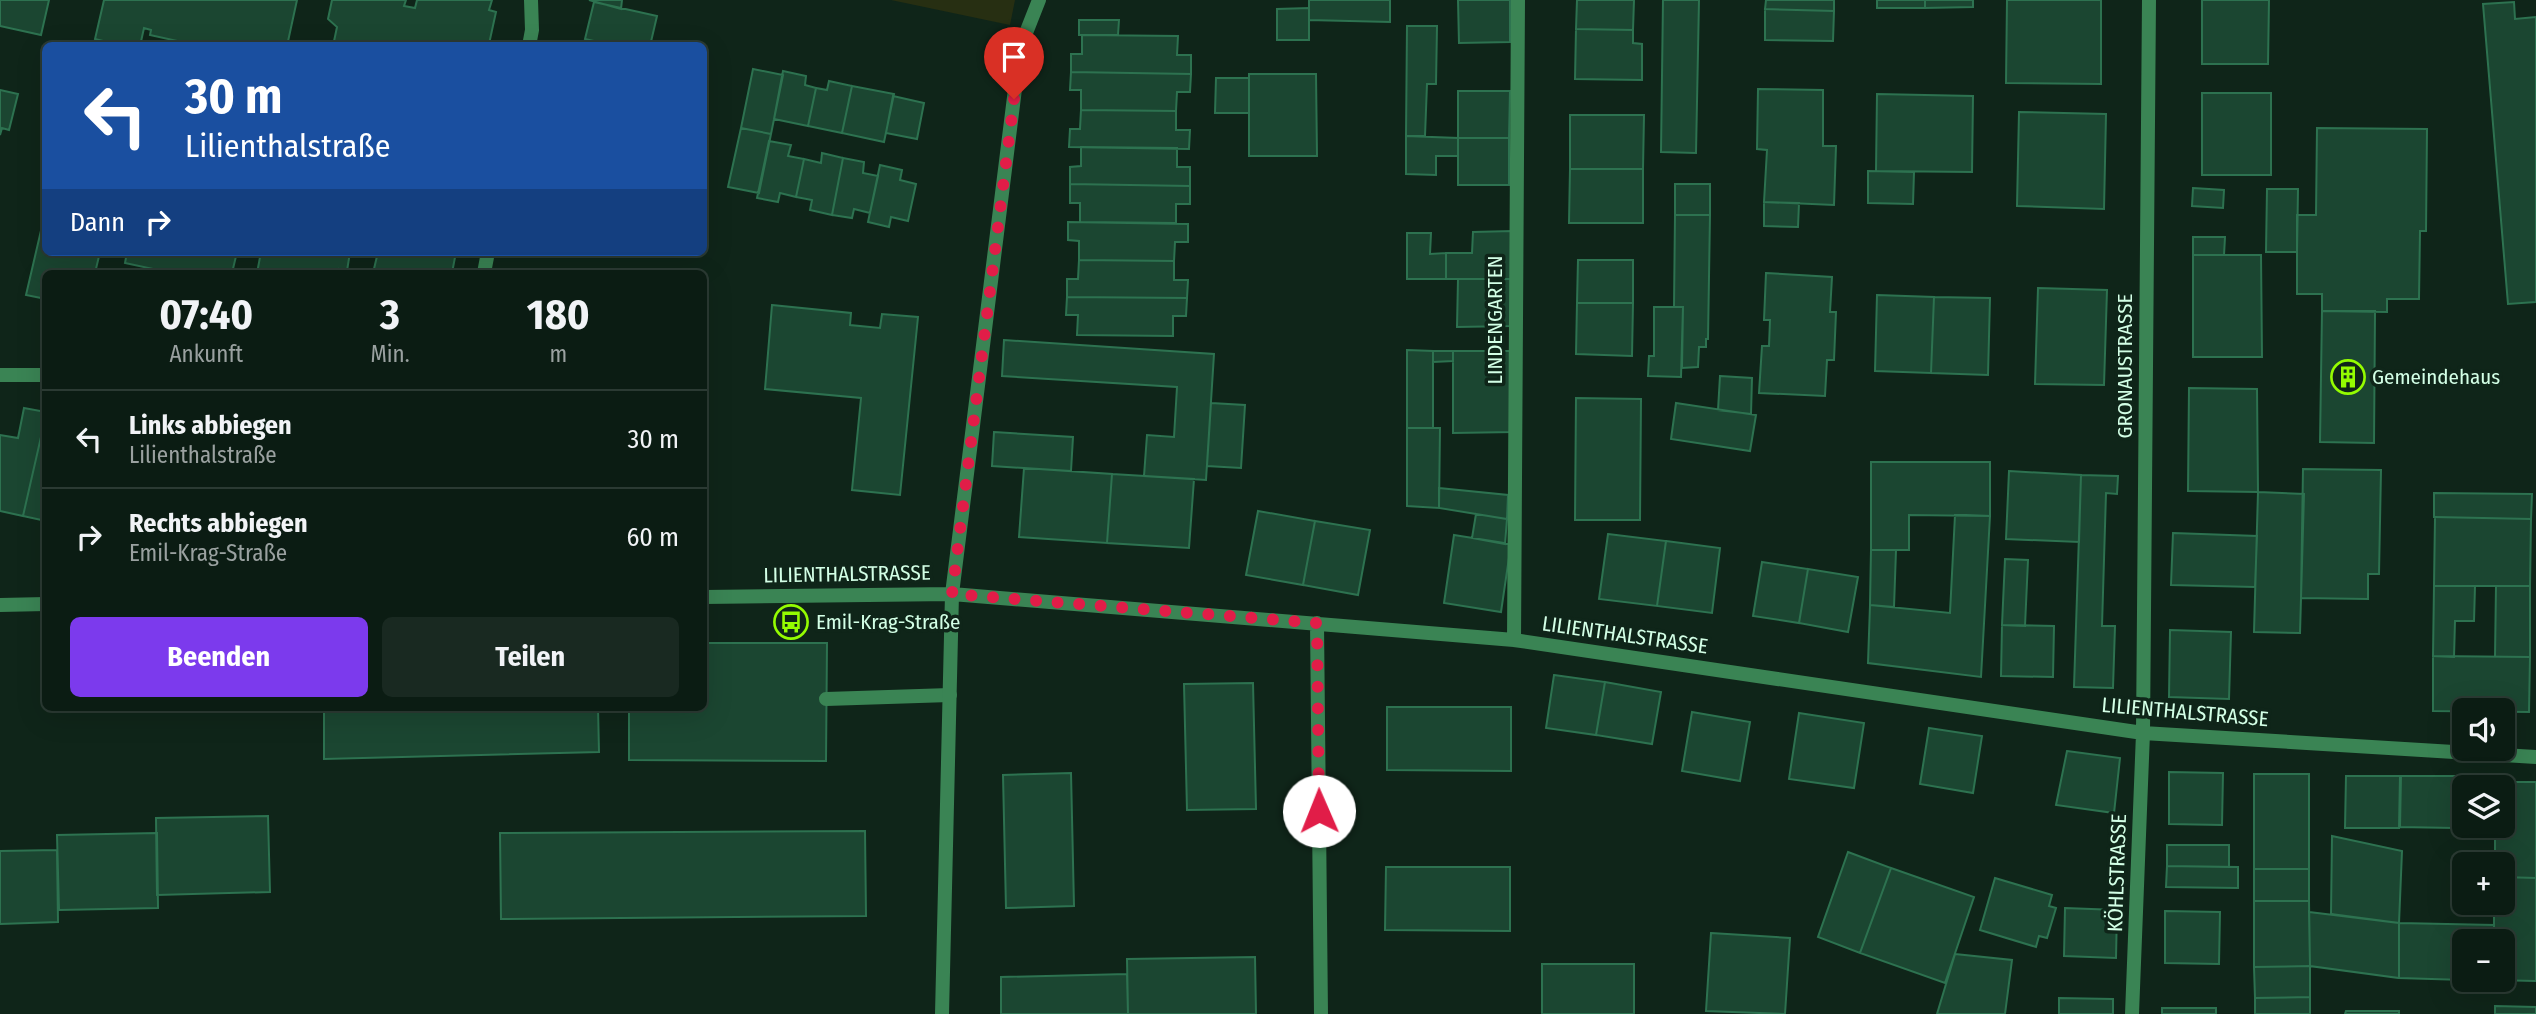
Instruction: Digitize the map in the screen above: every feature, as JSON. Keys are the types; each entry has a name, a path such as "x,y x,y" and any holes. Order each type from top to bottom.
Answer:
{"street":[{"path":"530,42 531,0"},
{"path":"942,1014 952,594 1017,73 1024,38 1039,0"},
{"name":"LINDENGARTEN","path":"1514,640 1518,0"},
{"name":"GRONAUSTRASSE","path":"2143,733 2150,0"},
{"path":"0,375 42,375"},
{"name":"LILIENTHALSTRASSE","path":"707,597 952,594 1514,640 2143,733 2536,757"},
{"path":"0,605 42,604"},
{"path":"1317,623 1321,1014"},
{"path":"826,699 950,695"},
{"name":"KÖHLSTRASSE","path":"2132,1014 2143,733"}],"green space":[{"path":"891,0 1015,0 1010,25"}],"building":[{"path":"0,0 49,0 41,35 0,26"},
{"path":"104,0 297,0 288,42 182,42 150,35 151,30 144,28 141,42 107,42 95,39"},
{"path":"332,0 406,0 404,6 415,8 417,0 492,0 489,10 496,12 489,42 334,42 337,27 328,19"},
{"path":"589,0 622,0 621,9"},
{"path":"1309,0 1390,0 1390,22 1309,20"},
{"path":"1458,0 1510,0 1510,42 1459,43"},
{"path":"1577,0 1634,0 1633,30 1576,29"},
{"path":"1663,0 1699,0 1696,153 1661,152"},
{"path":"1766,0 1834,0 1834,11 1765,9"},
{"path":"1877,0 1925,0 1925,8 1877,8"},
{"path":"1925,0 1973,0 1973,7 1925,8"},
{"path":"2007,0 2101,0 2101,84 2006,83"},
{"path":"2202,0 2269,0 2268,64 2202,64"},
{"path":"594,2 657,16 651,42 598,42 585,39"},
{"path":"2514,2 2515,19 2536,17 2536,302 2508,304 2483,4"},
{"path":"1309,8 1309,40 1277,40 1277,9"},
{"path":"1765,9 1834,11 1833,41 1765,40"},
{"path":"1079,20 1119,20 1118,35 1079,35"},
{"path":"1407,26 1437,26 1436,84 1427,84 1425,136 1406,136"},
{"path":"1576,29 1633,30 1633,43 1642,44 1642,80 1575,79"},
{"path":"1082,35 1178,36 1177,55 1191,55 1191,74 1071,72 1071,54 1082,54"},
{"path":"753,69 783,75 771,134 741,128"},
{"path":"783,71 806,76 805,85 816,88 808,126 774,119"},
{"path":"1071,72 1191,74 1190,92 1177,92 1176,111 1081,110 1081,90 1070,90"},
{"path":"1249,74 1316,74 1317,156 1249,156"},
{"path":"1216,78 1249,78 1249,113 1215,113"},
{"path":"829,81 852,86 842,133 808,126 816,88 827,90"},
{"path":"852,86 894,94 884,142 842,133"},
{"path":"1758,89 1823,90 1823,146 1836,146 1834,205 1764,202 1767,150 1757,149"},
{"path":"0,90 18,94 9,130 2,128 0,135"},
{"path":"1458,91 1510,91 1509,138 1458,138"},
{"path":"2202,93 2271,93 2271,175 2202,175"},
{"path":"1877,94 1973,96 1972,172 1876,171"},
{"path":"893,96 924,103 917,139 886,133"},
{"path":"1081,110 1176,111 1176,130 1190,130 1189,149 1069,147 1070,129 1080,129"},
{"path":"2019,112 2106,114 2104,209 2017,206"},
{"path":"1570,115 1644,115 1643,169 1570,169"},
{"path":"741,128 771,134 759,193 728,187"},
{"path":"2317,128 2427,129 2426,231 2420,231 2419,299 2387,299 2387,312 2322,311 2322,294 2297,294 2297,215 2316,215"},
{"path":"1406,136 1458,138 1458,156 1436,156 1436,175 1406,174"},
{"path":"1458,138 1509,138 1509,185 1458,185"},
{"path":"769,141 791,145 788,156 804,159 796,197 780,193 778,202 757,198"},
{"path":"1081,147 1177,148 1177,167 1190,167 1190,186 1070,184 1070,167 1081,166"},
{"path":"822,153 843,158 832,215 810,210 812,200 796,197 804,159 821,163"},
{"path":"843,158 864,162 863,173 878,176 870,213 854,209 852,218 832,215"},
{"path":"880,165 902,170 900,180 916,184 908,221 891,217 889,227 868,222"},
{"path":"1570,169 1643,169 1643,223 1569,223"},
{"path":"1868,171 1914,172 1913,204 1868,203"},
{"path":"1070,184 1190,186 1190,204 1176,204 1176,223 1080,222 1080,203 1070,203"},
{"path":"1675,184 1710,184 1710,215 1675,215"},
{"path":"2193,188 2224,190 2223,208 2192,206"},
{"path":"2267,189 2298,189 2297,252 2266,252"},
{"path":"1764,202 1799,203 1798,227 1764,226"},
{"path":"1675,215 1710,215 1708,339 1706,347 1699,347 1698,367 1682,368 1683,307 1674,307"},
{"path":"1068,222 1188,224 1188,242 1175,242 1174,261 1079,260 1079,241 1068,240"},
{"path":"42,226 42,256 99,256 96,270 42,270 42,298 26,295"},
{"path":"1512,231 1512,279 1446,279 1446,253 1472,253 1473,232"},
{"path":"1407,233 1431,233 1430,254 1446,253 1446,279 1407,279"},
{"path":"2193,237 2225,237 2224,255 2193,255"},
{"path":"2193,255 2261,255 2262,357 2193,357"},
{"path":"126,256 236,256 233,270 158,270 125,263"},
{"path":"260,256 349,256 347,270 258,270"},
{"path":"377,256 455,256 453,270 374,270"},
{"path":"1079,260 1174,261 1174,280 1188,280 1187,298 1067,297 1067,279 1078,279"},
{"path":"1578,260 1633,260 1633,303 1577,303"},
{"path":"1766,273 1832,277 1830,312 1836,312 1834,360 1827,360 1825,396 1759,393 1762,346 1769,346 1770,320 1764,320"},
{"path":"1458,279 1512,279 1511,326 1457,327"},
{"path":"2038,288 2107,290 2104,385 2035,384"},
{"path":"1877,295 1934,297 1931,373 1875,371"},
{"path":"1067,297 1187,298 1186,316 1173,316 1173,336 1077,335 1078,315 1066,315"},
{"path":"1934,297 1990,298 1988,375 1931,373"},
{"path":"1577,303 1633,303 1632,356 1576,354"},
{"path":"772,305 851,313 850,325 880,328 882,314 918,317 900,495 852,490 861,398 765,389"},
{"path":"1654,307 1683,307 1681,377 1648,376 1649,356 1654,356"},
{"name":"Gemeindehaus","path":"2322,311 2375,311 2374,443 2320,442"},
{"path":"1004,340 1214,354 1206,480 1144,476 1147,435 1174,437 1177,387 1002,376"},
{"path":"1407,350 1433,351 1433,428 1407,428"},
{"path":"1433,351 1453,351 1453,361 1433,362"},
{"path":"1453,351 1511,351 1513,432 1453,433"},
{"path":"1720,376 1752,378 1751,414 1718,410"},
{"path":"2189,388 2257,389 2258,492 2188,491"},
{"path":"1576,398 1641,399 1640,520 1575,520"},
{"path":"1211,403 1245,405 1241,468 1207,466"},
{"path":"1676,403 1756,415 1750,451 1671,439"},
{"path":"24,408 42,411 42,433 23,516 0,511 0,435 18,438"},
{"path":"1407,428 1440,428 1439,508 1407,506"},
{"path":"994,432 1073,437 1071,471 992,466"},
{"path":"42,433 42,520 23,516"},
{"path":"1871,462 1990,462 1990,516 1909,515 1909,550 1871,550"},
{"path":"1024,468 1112,474 1107,543 1019,537"},
{"path":"2303,469 2381,470 2379,574 2368,574 2368,599 2301,598"},
{"path":"2009,471 2081,475 2079,542 2006,539"},
{"path":"1112,474 1194,479 1189,548 1107,543"},
{"path":"2081,475 2118,476 2117,494 2106,493 2102,626 2115,626 2113,688 2074,687"},
{"path":"1439,488 1508,495 1507,519 1439,508"},
{"path":"2258,492 2304,494 2300,633 2254,632"},
{"path":"2434,493 2532,494 2531,519 2434,517"},
{"path":"1258,511 1315,521 1303,585 1246,575"},
{"path":"1476,514 1507,519 1505,544 1472,538"},
{"path":"1955,515 1990,516 1981,677 1868,663 1870,605 1950,613"},
{"path":"2435,517 2531,519 2530,586 2434,586"},
{"path":"1315,521 1370,530 1358,595 1303,585"},
{"path":"2173,533 2257,536 2255,587 2171,585"},
{"path":"1608,534 1666,541 1657,606 1599,599"},
{"path":"1454,535 1511,544 1501,612 1444,603"},
{"path":"1666,541 1720,548 1712,613 1657,606"},
{"path":"1871,550 1896,550 1894,607 1870,605"},
{"path":"2005,559 2028,560 2025,626 2002,625"},
{"path":"1762,562 1808,569 1799,623 1753,616"},
{"path":"1808,569 1858,577 1848,632 1799,623"},
{"path":"2434,586 2475,586 2474,621 2455,621 2454,657 2433,656"},
{"path":"2496,586 2530,586 2530,657 2495,657"},
{"path":"2002,625 2054,626 2053,677 2001,676"},
{"path":"2170,630 2231,632 2229,699 2169,697"},
{"path":"707,643 827,643 826,761 629,760 629,711 707,711"},
{"path":"2433,656 2530,657 2529,712 2515,712 2515,698 2452,698 2452,711 2433,711"},
{"path":"1554,675 1605,682 1596,735 1546,728"},
{"path":"1605,682 1661,692 1652,744 1596,735"},
{"path":"1253,683 1256,809 1187,810 1184,684"},
{"path":"1387,707 1511,707 1511,771 1387,770"},
{"path":"324,711 598,711 599,752 324,759"},
{"path":"1692,712 1750,722 1740,781 1682,771"},
{"path":"1799,713 1864,723 1854,788 1789,779"},
{"path":"1929,728 1982,736 1973,793 1920,784"},
{"path":"2067,751 2120,758 2114,813 2056,805"},
{"path":"2169,772 2223,773 2222,825 2169,824"},
{"path":"1071,773 1074,906 1006,908 1003,775"},
{"path":"2254,774 2309,774 2309,869 2254,869"},
{"path":"2346,776 2400,776 2399,828 2345,828"},
{"path":"2401,776 2452,776 2452,828 2400,827"},
{"path":"2515,782 2536,782 2536,878 2515,877 2515,852 2495,852 2495,838 2515,838"},
{"path":"268,816 270,892 157,895 156,818"},
{"path":"865,831 866,916 501,919 500,833"},
{"path":"157,833 158,908 59,910 57,835"},
{"path":"2332,836 2402,851 2399,923 2331,914"},
{"path":"2167,845 2229,845 2229,867 2167,866"},
{"path":"57,850 58,922 0,924 0,851"},
{"path":"1848,852 1891,868 1860,953 1818,937"},
{"path":"2167,866 2238,867 2238,888 2166,887"},
{"path":"1386,867 1510,867 1510,931 1385,930"},
{"path":"1891,868 1974,897 1945,983 1860,953"},
{"path":"2254,869 2309,869 2309,901 2254,901"},
{"path":"2515,877 2536,878 2536,981 2515,981 2515,929 2494,929 2494,915 2515,915"},
{"path":"1995,878 2052,895 2049,906 2056,908 2047,938 2039,936 2036,947 1980,930"},
{"path":"2254,901 2309,901 2310,966 2254,967"},
{"path":"2065,908 2117,910 2116,958 2064,956"},
{"path":"2165,911 2220,912 2219,964 2165,963"},
{"path":"2309,912 2399,923 2399,978 2310,966"},
{"path":"2399,923 2494,925 2494,929 2452,929 2452,980 2399,978"},
{"path":"1711,933 1790,938 1785,1014 1706,1011"},
{"path":"1955,954 2012,960 2005,1014 1937,1014"},
{"path":"1255,957 1256,1014 1128,1014 1127,959"},
{"path":"1542,964 1634,964 1634,1014 1542,1014"},
{"path":"2310,966 2310,997 2255,998 2254,967"},
{"path":"1127,974 1128,1014 1001,1014 1001,977"},
{"path":"2310,997 2310,1014 2255,1014 2255,998"},
{"path":"2059,998 2113,999 2113,1014 2059,1014"},
{"path":"2495,1006 2536,1007 2536,1014 2495,1014"},
{"path":"2162,1008 2216,1008 2216,1014 2162,1014"},
{"path":"2346,1011 2399,1011 2399,1014 2345,1014"}],"place":[{"name":"Gemeindehaus","path":"2348,377"},
{"name":"Emil-Krag-Straße","path":"791,622"}],"route":[{"path":"1014,99 952,594 1317,623 1319,811"}]}
